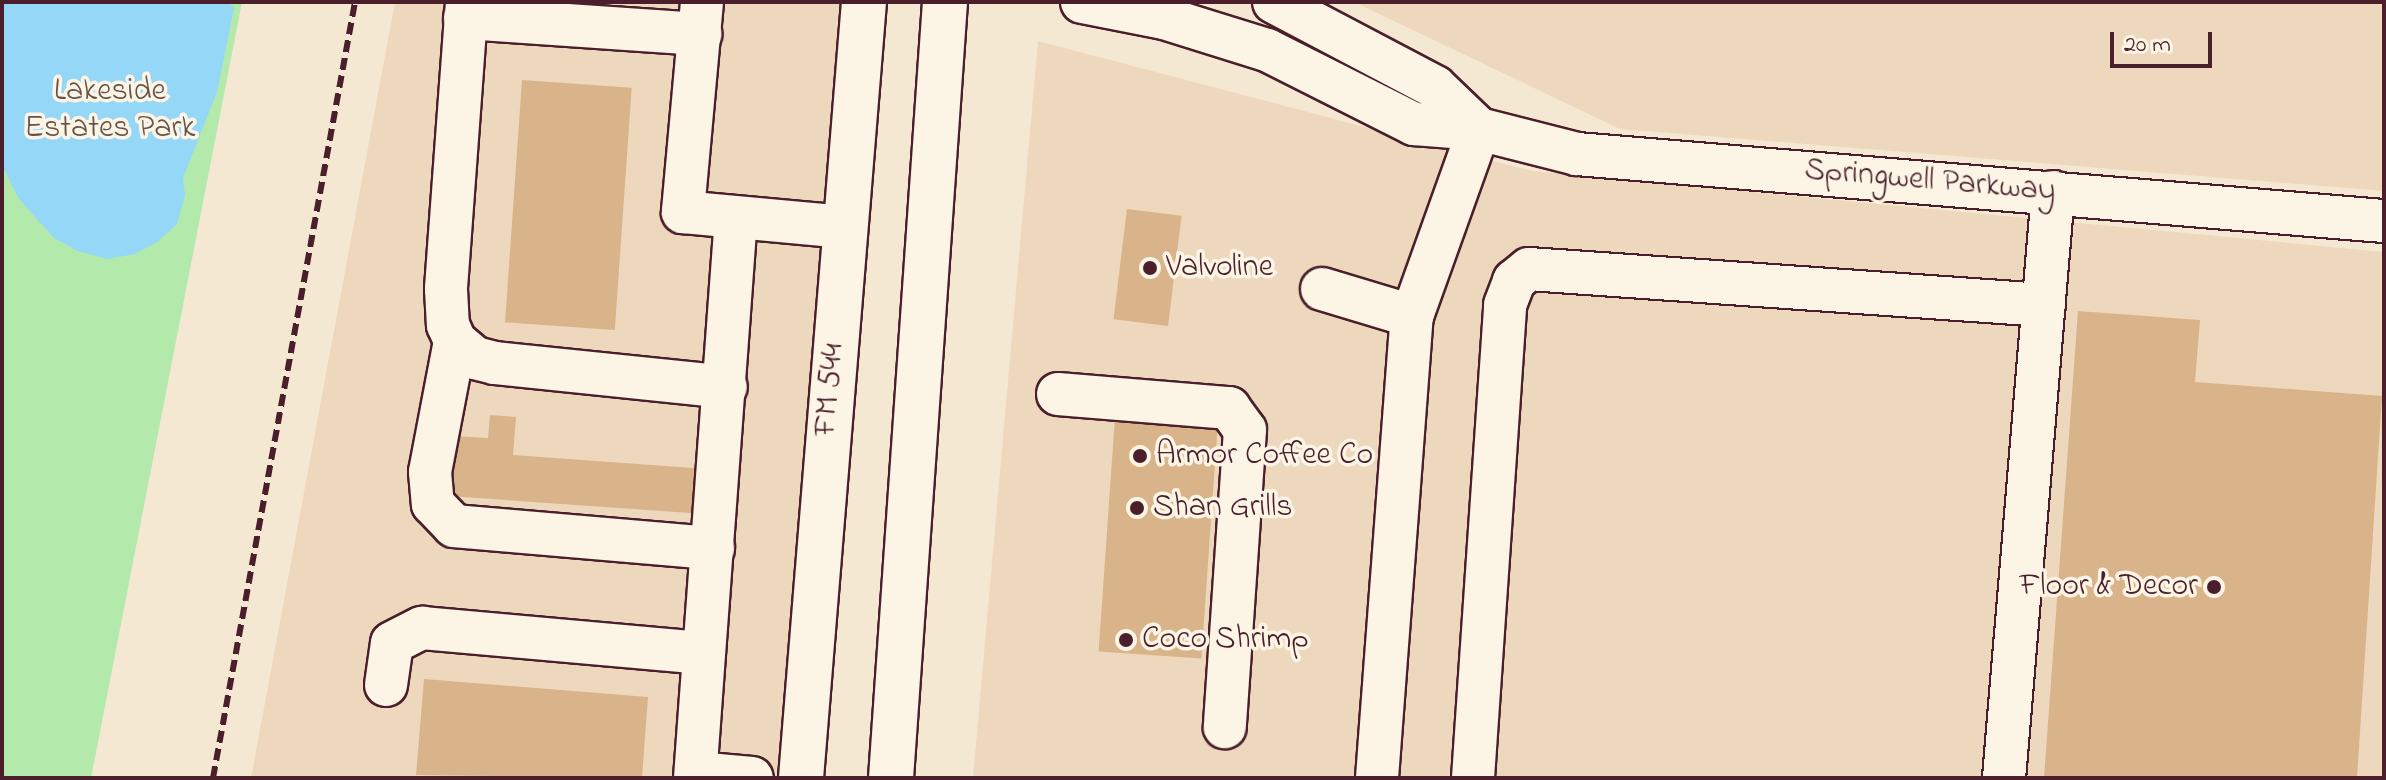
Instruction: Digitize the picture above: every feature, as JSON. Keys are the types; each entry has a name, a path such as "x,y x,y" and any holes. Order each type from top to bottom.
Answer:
{"main road":[{"name":"FM 544","path":"801,778 864,2"},
{"path":"891,778 945,2"}],"street":[{"name":"Springwell Parkway","path":"1082,2 1164,18 1267,50 1414,124 1479,129 1577,154 2384,221"},
{"name":"Springwell Parkway","path":"1274,2 1435,87 1479,129"},
{"path":"726,387 495,363 475,358 455,341 448,325 446,289 466,10 701,18 683,212 845,227"},
{"path":"1377,778 1412,316 1479,129"},
{"path":"2004,778 2053,192"},
{"path":"736,217 696,776 752,778"},
{"path":"1473,778 1505,305 1514,281 1529,269 2044,305"},
{"path":"1322,289 1412,316"},
{"path":"455,341 430,472 433,504 454,526 713,548"},
{"path":"1058,394 1229,408 1245,430 1225,727"},
{"path":"386,685 392,643 422,628 704,653"}],"shaded area":[{"path":"395,2 842,2 778,778 251,778"},
{"path":"1354,2 2384,2 2384,191 1620,129"},
{"path":"1038,41 1532,171 2384,252 2384,778 973,778"}],"green space":[{"name":"Lakeside Estates Park","path":"2,2 242,2 91,778 2,778"}],"water":[{"path":"2,2 228,2 234,8 217,92 183,178 185,195 177,224 157,242 135,254 107,259 78,251 54,238 19,199 2,165"}],"building":[{"path":"522,80 632,88 615,330 505,322"},
{"name":"Valvoline","path":"1127,209 1182,216 1168,326 1113,319"},
{"name":"Floor & Decor","path":"2078,311 2200,320 2195,382 2382,396 2357,778 2044,778"},
{"path":"490,415 516,417 513,455 707,469 704,514 449,496 453,436 488,438"},
{"path":"1115,417 1218,424 1201,659 1099,651"},
{"path":"424,679 648,697 642,778 416,775"}],"railway":[{"path":"213,778 355,2"}],"place":[{"name":"Valvoline","path":"1150,268"},
{"name":"Armor Coffee Co","path":"1140,456"},
{"name":"Shan Grills","path":"1137,508"},
{"name":"Floor & Decor","path":"2214,587"},
{"name":"Coco Shrimp","path":"1126,640"}]}
